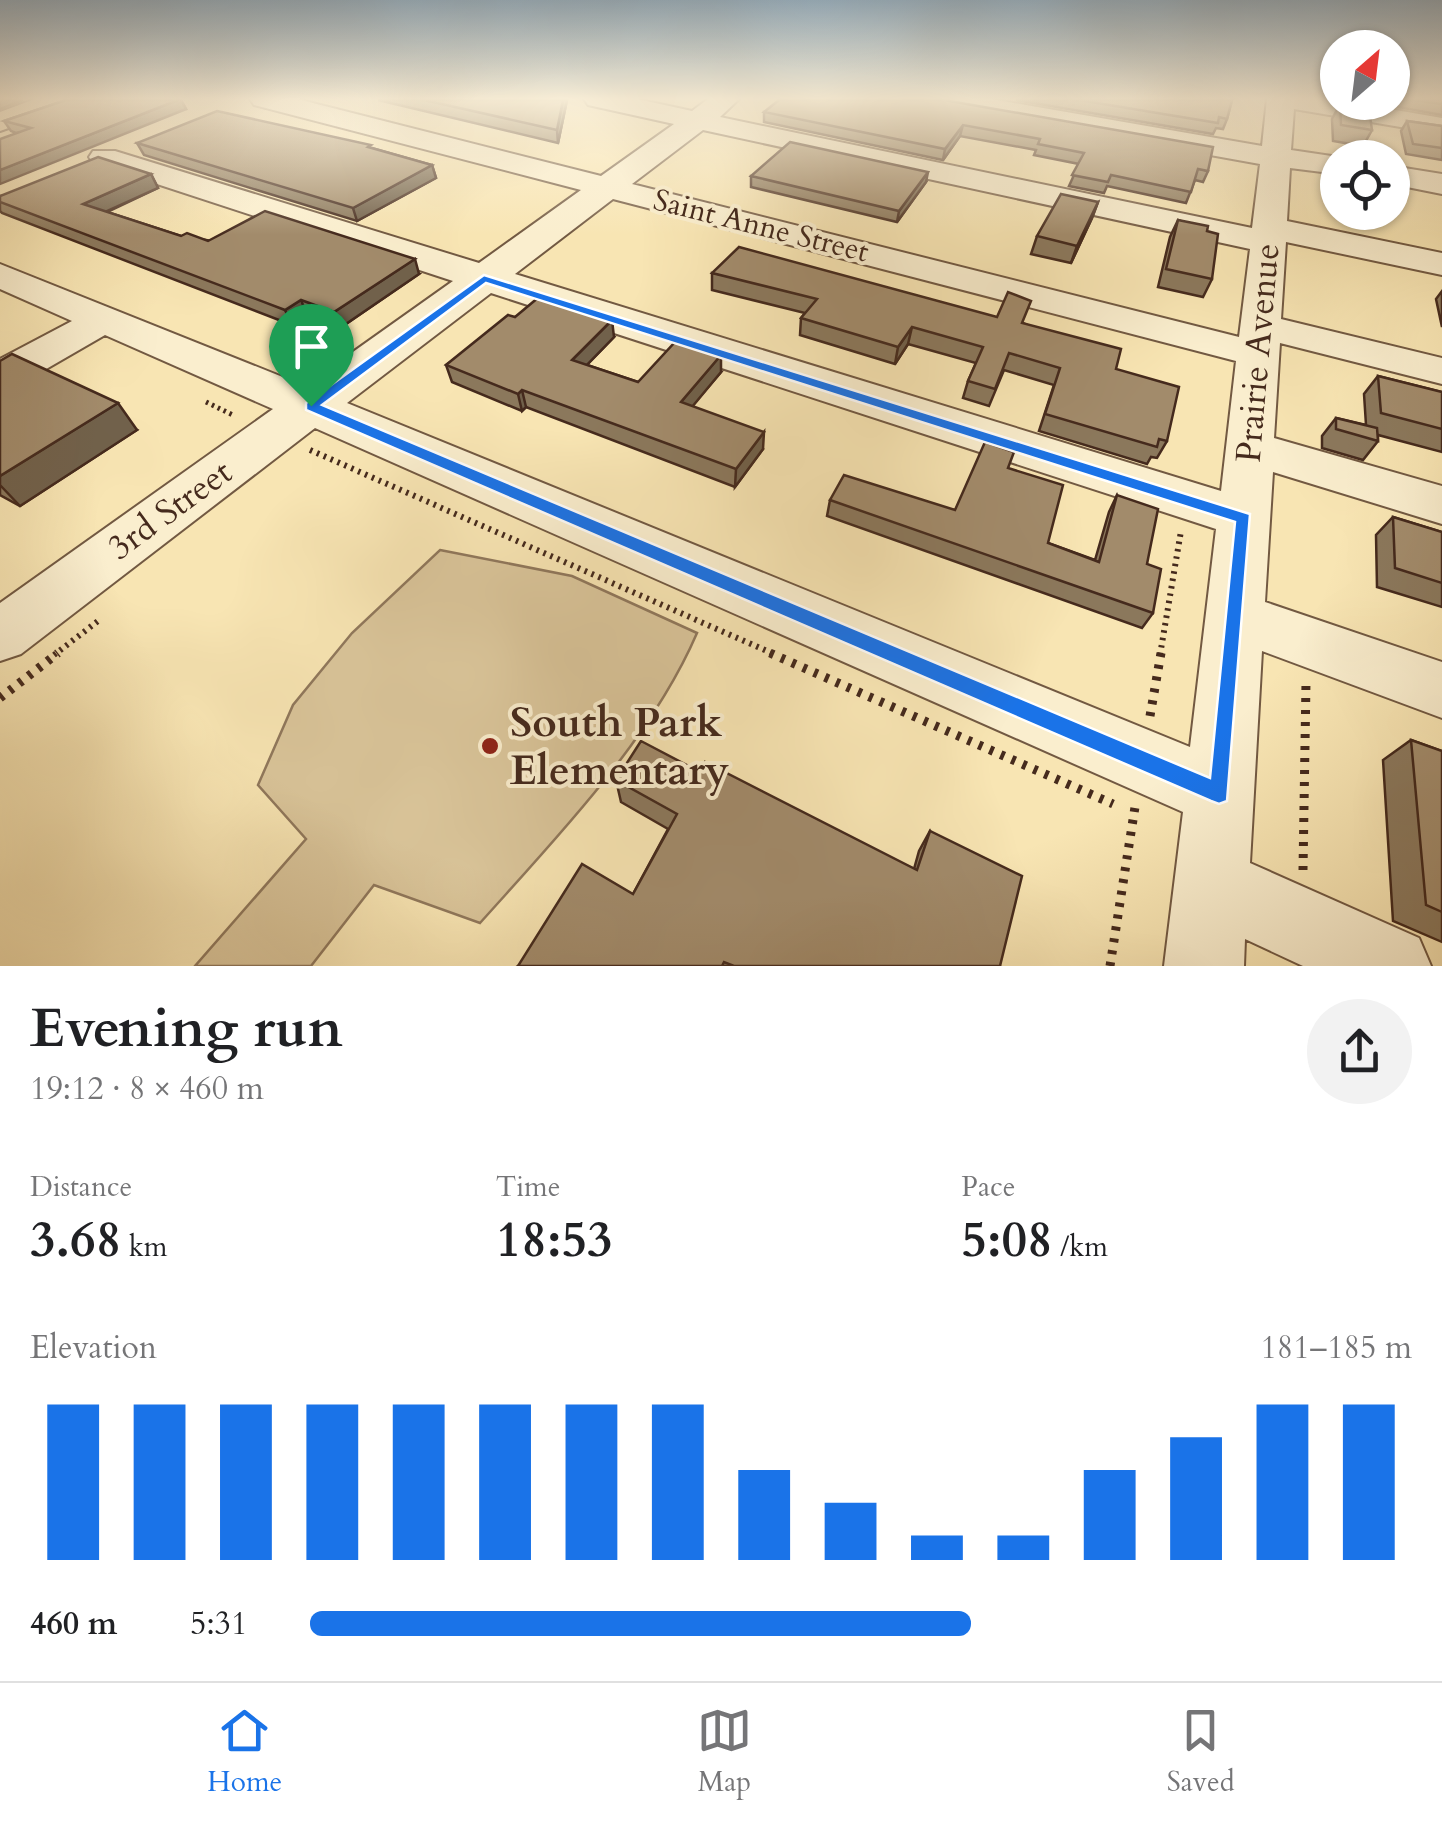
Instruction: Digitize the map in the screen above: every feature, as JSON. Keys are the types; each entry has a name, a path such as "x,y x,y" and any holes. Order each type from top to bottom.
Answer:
{"street":[{"name":"Saint Anne Street","path":"438,144 1260,340 1442,370"},
{"name":"3rd Street","path":"0,636 312,429 484,278 666,144"},
{"path":"864,144 1269,235 1442,264"},
{"path":"1188,144 1320,163"},
{"name":"Prairie Avenue","path":"1204,966 1277,144"},
{"path":"104,157 1244,518"},
{"path":"1410,179 1442,184"},
{"path":"0,275 105,319 312,429 1219,793"},
{"path":"0,377 105,319"},
{"path":"1250,448 1442,505"},
{"path":"1235,616 1442,690"},
{"path":"1212,884 1392,966"}],"path":[{"path":"312,429 1134,813"},
{"path":"1110,966 1186,500"},
{"path":"1302,925 1307,642"}],"shaded area":[{"path":"440,550 572,576 697,633 678,673 628,749 570,822 480,923 374,885 311,966 195,966 306,839 258,785 293,705 352,633"}],"building":[{"path":"0,144 66,144 0,170"},
{"path":"141,144 367,144 432,165 353,208"},
{"path":"788,144 928,172 899,211 751,176"},
{"path":"921,144 949,144 945,149"},
{"path":"1038,144 1213,147 1208,171 1198,169 1191,192 1111,175 1108,182 1072,175 1084,153"},
{"path":"98,157 151,174 83,204 181,236 187,233 208,241 265,211 415,259 334,312 301,300 285,310 0,202 0,196"},
{"path":"1061,194 1098,202 1077,246 1037,236"},
{"path":"1178,220 1208,226 1207,231 1218,234 1212,279 1166,269"},
{"path":"739,247 997,317 1008,292 1031,301 1022,323 1121,349 1116,369 1179,387 1167,441 1159,439 1157,447 1045,414 1060,368 1009,353 995,389 968,381 983,347 912,327 898,347 801,318 817,299 712,273"},
{"path":"539,297 612,320 572,360 638,382 676,341 721,355 681,402 764,432 736,469 446,365 508,315 515,317"},
{"path":"12,354 118,403 0,476 0,361"},
{"path":"1378,376 1442,392 1442,429 1381,413"},
{"path":"1336,418 1377,428 1378,441 1336,429"},
{"path":"985,442 1014,452 1008,468 1063,485 1048,543 1099,562 1117,495 1158,509 1147,564 1161,569 1153,613 830,500 844,475 955,510"},
{"path":"1393,517 1442,532 1442,583 1395,568"},
{"path":"1411,740 1442,751 1442,912 1426,905"},
{"path":"641,741 700,772 705,762 917,870 930,831 1022,876 1000,966 734,966 724,962 722,966 518,966 582,864 633,894 677,814 616,780"}],"place":[{"name":"South Park Elementary","path":"490,746"}],"route":[{"path":"484,278 1244,518 1219,793 1098,742 311,406 484,278"}]}
